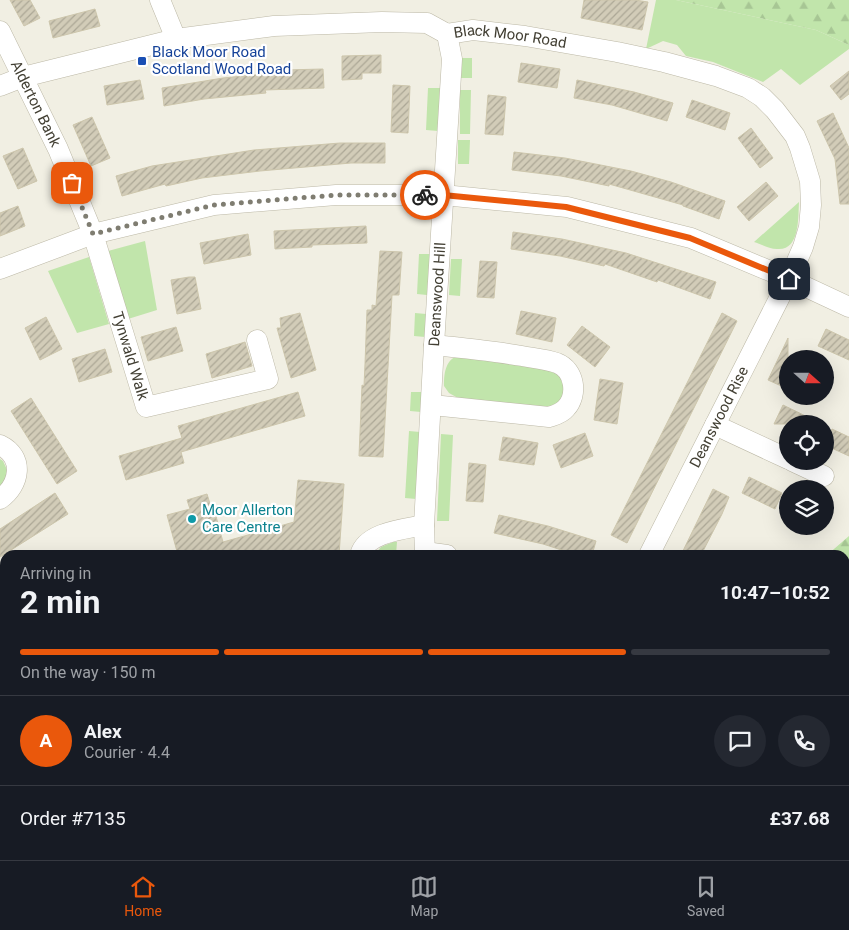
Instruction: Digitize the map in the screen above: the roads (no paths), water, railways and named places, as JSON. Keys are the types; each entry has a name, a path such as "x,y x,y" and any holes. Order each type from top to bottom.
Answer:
{"street":[{"path":"160,0 176,39"},
{"name":"Black Moor Road","path":"0,86 23,77 176,39 274,26 382,22 427,23 446,34 473,30 526,36 664,62 725,79 748,88 762,97 775,110 795,136 810,182 811,205 809,226 803,247 789,279"},
{"name":"Alderton Bank","path":"0,31 58,149 93,234"},
{"name":"Deanswood Hill","path":"425,550 424,524 452,59 446,34"},
{"path":"0,269 93,234 214,205 336,195 443,195 566,207 690,238 789,279 849,307"},
{"name":"Tynwald Walk","path":"93,234 146,407 268,379 257,340"},
{"name":"Deanswood Rise","path":"652,550 789,279"},
{"path":"432,405 549,417 558,415 565,409 573,393 573,384 570,376 565,368 558,363 508,354 434,345"},
{"path":"715,425 779,455"},
{"path":"0,445 10,452 15,460 17,470 12,488 0,499"},
{"path":"811,470 824,476"},
{"path":"361,550 379,534 424,524"}],"place":[{"name":"Black Moor Road Scotland Wood Road","path":"142,61"},
{"name":"Moor Allerton Care Centre","path":"192,519"}]}
